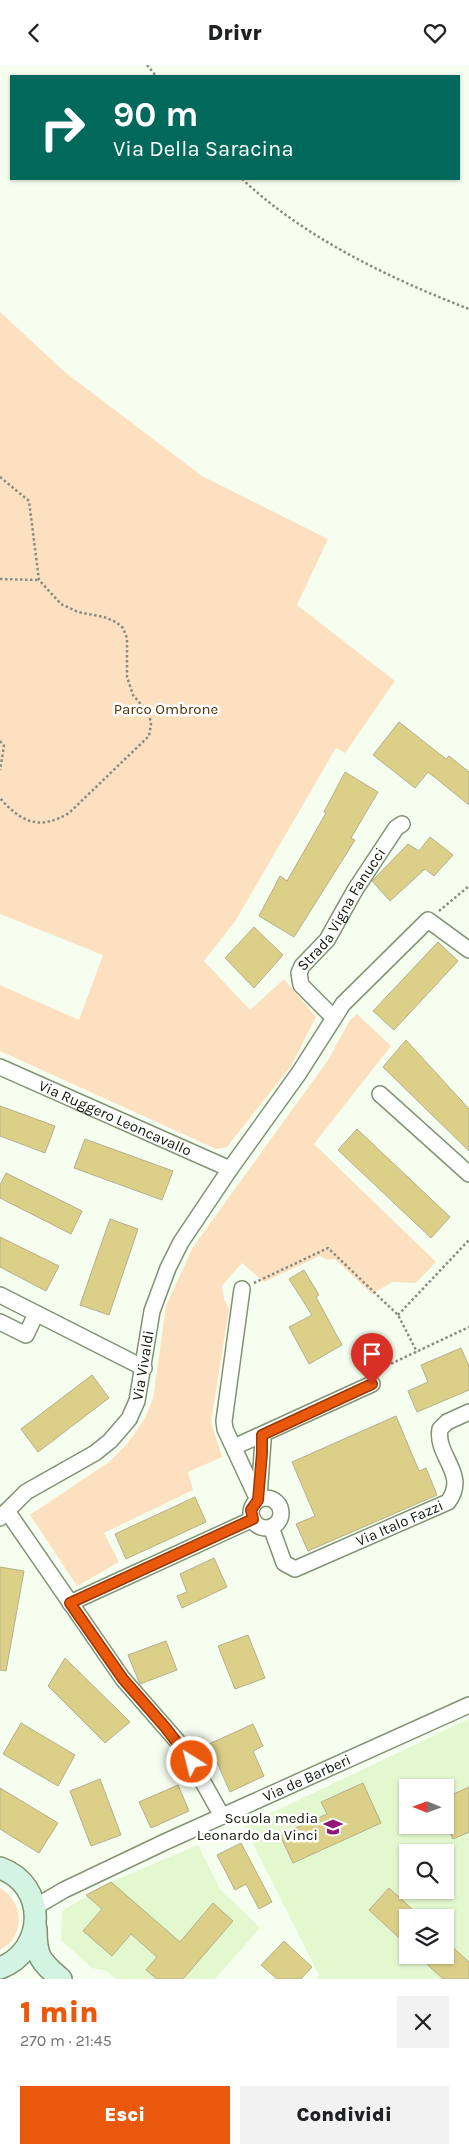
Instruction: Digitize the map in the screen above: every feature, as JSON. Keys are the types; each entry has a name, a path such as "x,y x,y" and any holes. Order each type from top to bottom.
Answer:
{"main road":[{"path":"0,1868 14,1875 24,1884 31,1895 36,1917 36,1946 40,1959 61,1979"},
{"path":"0,1968 14,1961 24,1952 32,1940 36,1917"}],"street":[{"name":"Strada Vigna Fanucci","path":"334,1018 301,985 299,973 302,966 327,940 355,890 396,828 402,823"},
{"path":"230,1169 299,1073 343,1004 428,920 469,950"},
{"name":"Via Ruggero Leoncavallo","path":"0,1067 230,1169"},
{"path":"380,1094 469,1174"},
{"name":"Via Vivaldi","path":"3,1514 26,1493 95,1453 115,1437 129,1419 137,1401 152,1311 168,1268 181,1242 230,1169"},
{"path":"242,1289 224,1421 258,1500"},
{"path":"0,1295 144,1368"},
{"path":"0,1322 26,1335 36,1314"},
{"path":"234,1447 372,1384"},
{"name":"Via Italo Fazzi","path":"271,1527 284,1563 295,1569 448,1502 455,1493 458,1480 440,1438 440,1429 446,1422 469,1412"},
{"path":"258,1500 263,1498 273,1499 280,1506 281,1516 279,1521 271,1527 258,1526 253,1519 251,1510 258,1500 263,1447 262,1435"},
{"path":"3,1514 70,1603 123,1679 185,1750 222,1816"},
{"path":"70,1603 253,1519"},
{"name":"Via de Barberi","path":"36,1917 64,1891 222,1816 469,1705"}],"path":[{"path":"147,65 155,75"},
{"path":"243,180 264,199 329,243 420,290 469,309"},
{"path":"0,477 29,501 39,580 61,604 78,612 104,617 116,622 123,628 127,638 127,677 133,695 149,714 151,724 149,736 69,813 61,818 44,823 26,820 12,812 0,798"},
{"path":"0,579 39,580"},
{"path":"0,741 4,746 0,770"},
{"path":"428,920 469,885"},
{"path":"398,1315 469,1240"},
{"path":"242,1289 328,1248 398,1315 417,1352"},
{"path":"372,1384 384,1367 469,1327"}],"shaded area":[{"path":"469,1719 469,1979 316,1979 319,1975 244,1826"},
{"path":"198,1845 220,1889 260,1928 215,1979 116,1979 107,1971 92,1968 61,1940 62,1911 111,1882"}],"green space":[{"name":"Parco Ombrone","path":"0,312 66,373 202,476 328,539 297,605 395,681 345,753 336,748 236,920 204,961 250,1010 284,979 316,1017 291,1066 227,1147 216,1149 0,1051 0,985 79,1020 103,955 0,914"},
{"path":"357,1014 391,1046 314,1144 436,1262 416,1283 392,1282 372,1294 335,1259 327,1260 320,1256 264,1282 242,1263 222,1286 224,1299 229,1309 211,1422 222,1457 188,1472 193,1490 104,1533 119,1562 77,1586 30,1515 109,1462 127,1444 144,1420 153,1399 166,1306 193,1247 328,1060 350,1020"},
{"path":"0,1888 14,1901 19,1919 14,1937 0,1950"}],"building":[{"path":"399,722 446,759 449,756 469,772 469,805 428,772 415,788 373,755"},
{"path":"345,772 378,792 351,838 355,840 294,937 259,916 280,876 287,881 326,813 324,812"},
{"path":"430,837 453,855 434,876 425,869 390,901 372,881 408,844 419,851"},
{"path":"254,927 283,955 254,988 225,958"},
{"path":"438,942 458,961 394,1030 373,1011"},
{"path":"406,1040 469,1109 469,1151 383,1067"},
{"path":"0,1106 55,1126 45,1153 0,1136"},
{"path":"357,1129 450,1217 431,1238 338,1150"},
{"path":"85,1139 173,1171 162,1200 74,1168"},
{"path":"6,1173 82,1211 71,1234 0,1198 0,1185"},
{"path":"110,1219 138,1229 109,1315 80,1305"},
{"path":"0,1237 59,1266 46,1291 0,1267"},
{"path":"304,1270 319,1295 316,1297 342,1345 309,1364 289,1327 312,1315 289,1279"},
{"path":"461,1348 469,1366 469,1390 417,1412 408,1391 428,1382 421,1365"},
{"path":"92,1375 109,1398 38,1452 21,1429"},
{"path":"396,1416 419,1471 426,1468 437,1495 308,1551 296,1524 315,1516 292,1462"},
{"path":"195,1497 206,1522 126,1559 115,1534"},
{"path":"214,1558 227,1587 182,1608 177,1596 187,1592 180,1574"},
{"path":"0,1567 24,1571 6,1671 0,1670"},
{"path":"248,1635 265,1678 235,1689 218,1646"},
{"path":"166,1641 177,1670 140,1684 128,1655"},
{"path":"65,1658 130,1722 105,1743 48,1686"},
{"path":"21,1723 75,1755 58,1786 3,1754"},
{"path":"253,1724 263,1746 253,1751 264,1776 230,1792 209,1744"},
{"path":"100,1779 121,1835 91,1846 70,1791"},
{"path":"363,1783 381,1823 293,1863 280,1835 327,1814 321,1802"},
{"path":"178,1785 189,1811 151,1828 139,1802"},
{"path":"469,1787 469,1832 453,1839 451,1834 454,1834 454,1794"},
{"path":"0,1788 58,1823 39,1853 0,1829"},
{"path":"241,1843 272,1902 259,1909 246,1884 235,1890 217,1855"},
{"path":"111,1882 180,1942 213,1903 233,1921 183,1979 157,1979 146,1970 157,1957 131,1934 112,1956 83,1931 102,1909 86,1895"},
{"path":"389,1888 412,1909 399,1909 399,1938 369,1910"},
{"path":"284,1941 312,1967 301,1979 277,1979 261,1965"},
{"path":"454,1948 469,1962 469,1979 443,1979 427,1964 454,1964"}],"place":[{"name":"Scuola media Leonardo da Vinci","path":"333,1827"}],"route":[{"path":"192,1762 185,1750 123,1679 70,1603 253,1519 251,1510 258,1500 262,1435 372,1384"}]}
